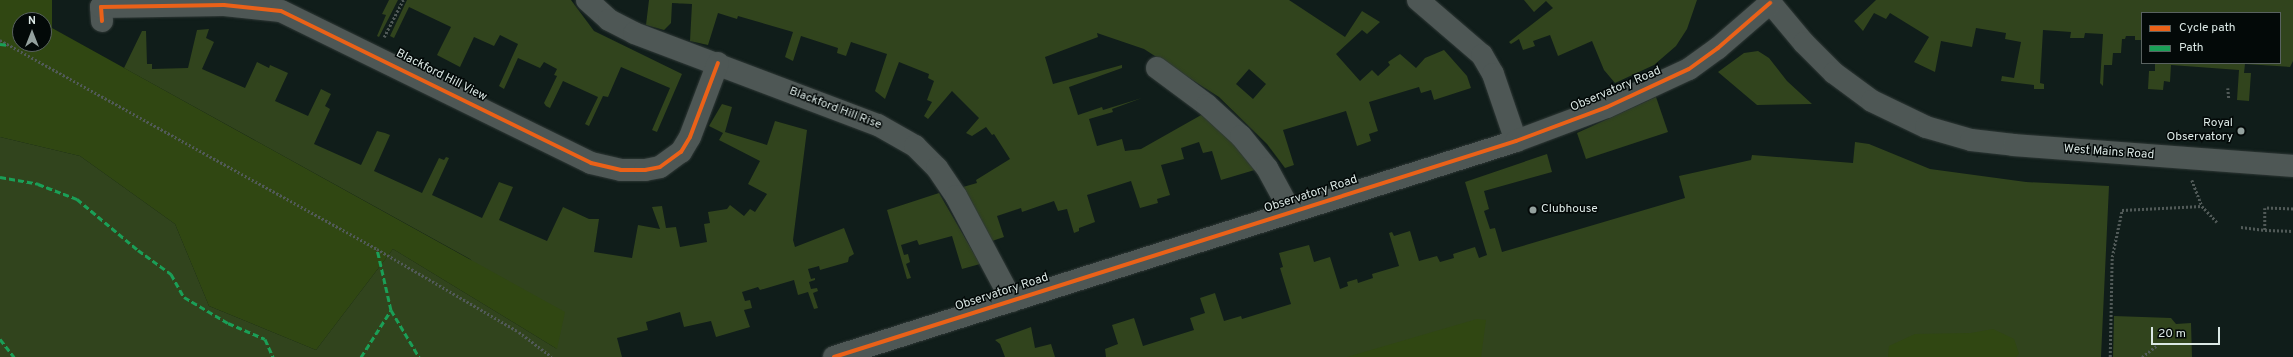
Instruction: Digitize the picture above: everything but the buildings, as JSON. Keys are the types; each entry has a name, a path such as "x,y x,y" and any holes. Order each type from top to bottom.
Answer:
{"street":[{"name":"Blackford Hill Rise","path":"587,0 603,16 622,28 718,63 878,125 915,146 937,168 956,196 1012,301"},
{"path":"1418,0 1482,55 1493,74 1516,142"},
{"name":"Observatory Road","path":"834,357 1516,142 1607,107 1689,69 1718,48 1769,1"},
{"name":"West Mains Road","path":"1769,1 1834,73 1872,101 1926,127 1971,140 2014,145 2293,166"},
{"name":"Blackford Hill View","path":"102,20 101,7 224,5 265,7 281,11 375,55 591,163 628,171 660,167 681,152 690,137 718,63"},
{"path":"1156,68 1207,105 1241,136 1267,168 1291,212"}],"path":[{"path":"375,55 403,0"},
{"path":"0,40 370,245 519,332 552,357"},
{"path":"2228,88 2229,99"},
{"path":"2110,357 2112,257 2122,210 2202,206 2217,222"},
{"path":"2265,230 2266,208 2293,209"},
{"path":"2240,227 2293,231"},
{"path":"2142,357 2156,346"}],"green space":[{"path":"0,0 52,0 52,12 12,12 12,52 52,52 52,28 565,312 557,349 393,249 316,350 209,306 175,224 80,156 0,137"},
{"path":"389,0 398,0 379,37 377,36 386,15 382,14"},
{"path":"407,0 571,0 594,31 682,74 657,132 652,130 670,88 621,67 608,97 603,96 589,126 585,124 598,97 563,81 550,108 546,106 544,103 557,76 554,75 557,69 544,62 540,68 518,58 504,89 499,86 518,44 500,35 494,46 474,37 460,67 437,55 451,27 409,7 394,38 390,36"},
{"path":"649,0 1289,0 1345,37 1362,11 1380,22 1367,34 1362,30 1336,54 1360,81 1372,70 1378,76 1390,65 1388,62 1400,54 1416,68 1425,58 1444,50 1467,76 1471,88 1434,100 1431,90 1421,93 1419,87 1369,102 1378,131 1369,134 1371,141 1357,146 1346,111 1283,130 1294,165 1285,168 1267,144 1219,97 1144,49 1097,33 1098,37 1045,57 1053,84 1122,65 1122,68 1069,87 1078,115 1102,107 1103,110 1142,98 1112,109 1113,112 1089,119 1097,146 1122,139 1125,151 1141,149 1203,114 1241,148 1258,169 1221,180 1212,151 1203,153 1199,142 1181,148 1184,159 1161,165 1170,195 1157,199 1158,203 1140,208 1131,181 1087,195 1095,222 1079,228 1079,231 1074,233 1067,209 1058,211 1054,201 1022,212 1021,208 997,216 1004,237 992,241 963,187 977,183 976,180 1010,159 994,134 992,135 986,127 972,136 966,133 979,118 952,91 928,119 924,116 932,102 927,100 934,81 928,78 929,74 899,62 885,99 875,91 887,54 851,42 846,56 837,53 838,48 801,36 793,61 785,57 793,32 738,16 737,19 718,13 708,45 690,41 692,4 672,3 671,23 664,30 646,25","holes":["1249,69 1266,84 1253,99 1236,84"]},
{"path":"1524,0 1697,0 1687,29 1676,46 1654,65 1615,83 1604,70 1592,41 1558,56 1550,35 1533,41 1535,46 1523,50 1519,39 1511,44 1509,42 1553,8 1546,1 1534,12"},
{"path":"1876,0 2293,0 2293,61 2290,67 2245,64 2281,64 2281,12 2141,12 2141,40 2135,40 2135,36 2126,36 2125,39 2122,39 2121,53 2113,53 2112,65 2104,65 2103,86 2100,83 2103,34 2085,33 2084,38 2070,38 2071,32 2043,30 2040,83 2044,84 2044,89 2034,89 2034,85 2001,81 2002,76 2014,78 2021,42 2005,39 2006,33 1976,28 1972,47 1941,41 1935,72 1914,62 1929,37 1890,13 1886,19 1874,13 1863,31 1854,21"},
{"path":"209,29 206,38 214,42 202,69 245,88 257,62 269,68 270,65 288,73 275,101 308,116 321,89 331,94 325,106 330,109 314,144 361,165 377,131 385,133 390,135 374,171 422,193 439,158 444,160 446,157 449,158 432,195 482,218 499,182 513,187 499,220 547,241 563,207 589,219 599,219 594,252 632,258 638,225 660,229 652,207 662,206 666,228 676,227 680,247 707,242 704,224 710,223 708,212 727,209 730,205 744,216 750,209 755,212 767,194 748,184 760,161 719,140 723,133 709,126 722,104 732,107 725,132 767,145 775,121 807,130 793,240 795,247 844,228 854,254 849,257 848,262 820,270 819,266 808,269 811,279 815,278 815,280 809,282 811,289 817,288 818,291 813,293 818,308 814,309 808,292 798,295 794,280 760,290 758,287 742,292 745,301 750,300 752,308 744,310 750,327 716,337 711,321 684,327 680,312 646,322 648,330 617,338 622,357 0,357 0,137 80,156 175,224 209,306 316,350 393,249 557,349 470,259 124,68 142,31 146,31 147,64 152,64 152,69 188,68 197,30"},
{"path":"1758,51 1769,58 1787,81 1812,104 1757,105 1718,72 1744,53"},
{"path":"2155,64 2245,64 2244,73 2251,73 2249,101 2237,100 2239,70 2171,65 2170,82 2164,81 2163,90 2148,89 2149,71 2155,71"},
{"path":"1656,97 1668,132 1586,159 1577,133"},
{"path":"1855,142 1869,144 1930,169 2026,182 2109,186 2101,357 1106,357 1105,349 1118,344 1112,325 1134,318 1143,346 1194,330 1190,318 1205,313 1200,298 1215,293 1224,321 1241,316 1242,319 1291,304 1280,268 1283,267 1279,253 1309,245 1314,262 1330,257 1340,289 1348,286 1347,282 1357,279 1358,283 1373,278 1372,274 1399,266 1389,233 1392,232 1394,236 1410,231 1419,261 1437,256 1440,262 1454,258 1453,254 1475,247 1479,258 1487,255 1465,182 1547,154 1552,172 1484,191 1489,209 1484,211 1490,229 1495,228 1502,252 1685,198 1679,176 1751,160 1752,155 1853,163"},
{"path":"939,193 980,264 962,269 952,236 919,245 917,240 901,245 904,255 908,254 910,262 906,264 911,278 907,279 887,210"},
{"path":"2114,316 2171,318 2176,324 2191,323 2192,357 2113,357"},
{"path":"1477,319 1486,320 1481,357 1347,357"},
{"path":"1031,327 1035,348 1051,344 1055,357 1005,357 1000,344 995,340"},
{"path":"1993,329 2014,339 2019,354 2016,357 1888,357 1889,346 1915,334 1971,333"}],"marked path":[{"path":"0,44 9,45"},
{"path":"0,177 38,184 77,199 138,250 171,274 184,297 228,323 265,339 273,357"},
{"path":"361,357 391,310 377,249"},
{"path":"391,310 419,357"},
{"path":"0,339 14,357"}],"cycle path":[{"path":"834,357 1516,141 1607,107 1689,69 1718,48 1770,3"},
{"path":"102,21 101,7 224,5 281,11 591,163 621,170 645,170 660,167 681,152 690,137 718,63"}],"place":[{"name":"Royal Observatory","path":"2241,131"},
{"name":"Clubhouse","path":"1533,210"}]}
